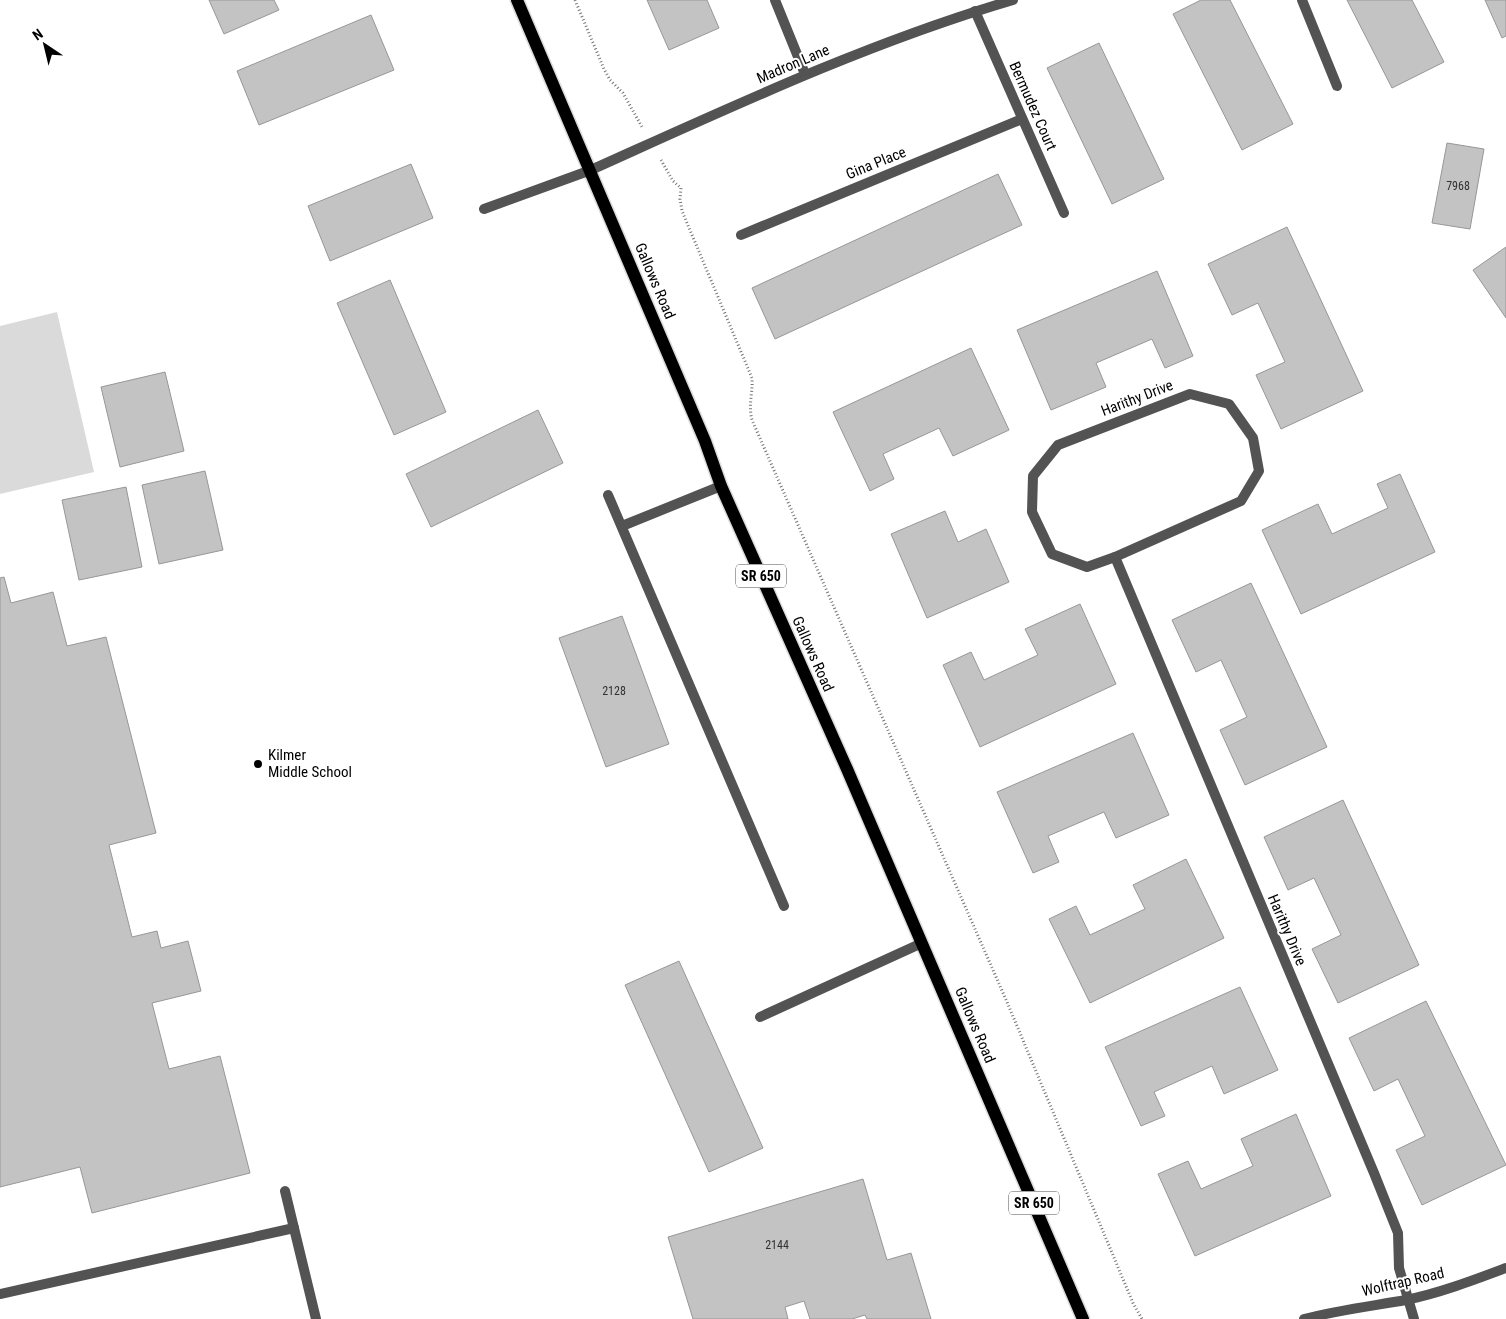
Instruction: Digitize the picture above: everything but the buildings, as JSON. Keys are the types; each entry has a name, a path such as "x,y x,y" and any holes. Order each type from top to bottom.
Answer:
{"main road":[{"name":"Gallows Road","path":"517,0 705,441 721,486 922,943 1083,1319"}],"street":[{"path":"775,0 805,74"},
{"name":"Madron Lane","path":"484,209 591,170 805,74 975,11 1013,0"},
{"path":"1302,0 1337,86"},
{"name":"Bermudez Court","path":"975,11 1064,213"},
{"name":"Gina Place","path":"741,235 1022,119"},
{"name":"Harithy Drive","path":"1190,394 1229,404 1253,438 1259,471 1241,501 1115,557 1086,567 1052,554 1032,512 1033,476 1058,445 1190,394"},
{"path":"622,526 721,486"},
{"path":"608,495 784,906"},
{"name":"Harithy Drive","path":"1115,557 1398,1233 1399,1268 1414,1319"},
{"path":"760,1016 922,943"},
{"path":"285,1190 316,1319"},
{"path":"0,1294 294,1228"},
{"name":"Wolftrap Road","path":"1304,1319 1332,1312 1408,1300 1506,1268"}],"path":[{"path":"575,0 610,80 623,93 673,182 682,188 680,199 682,211 752,378 750,399 752,420 999,984 1133,1303 1142,1319"}],"shaded area":[{"path":"57,312 94,472 0,494 0,326"}],"place":[{"name":"Kilmer Middle School","path":"258,764"}]}
